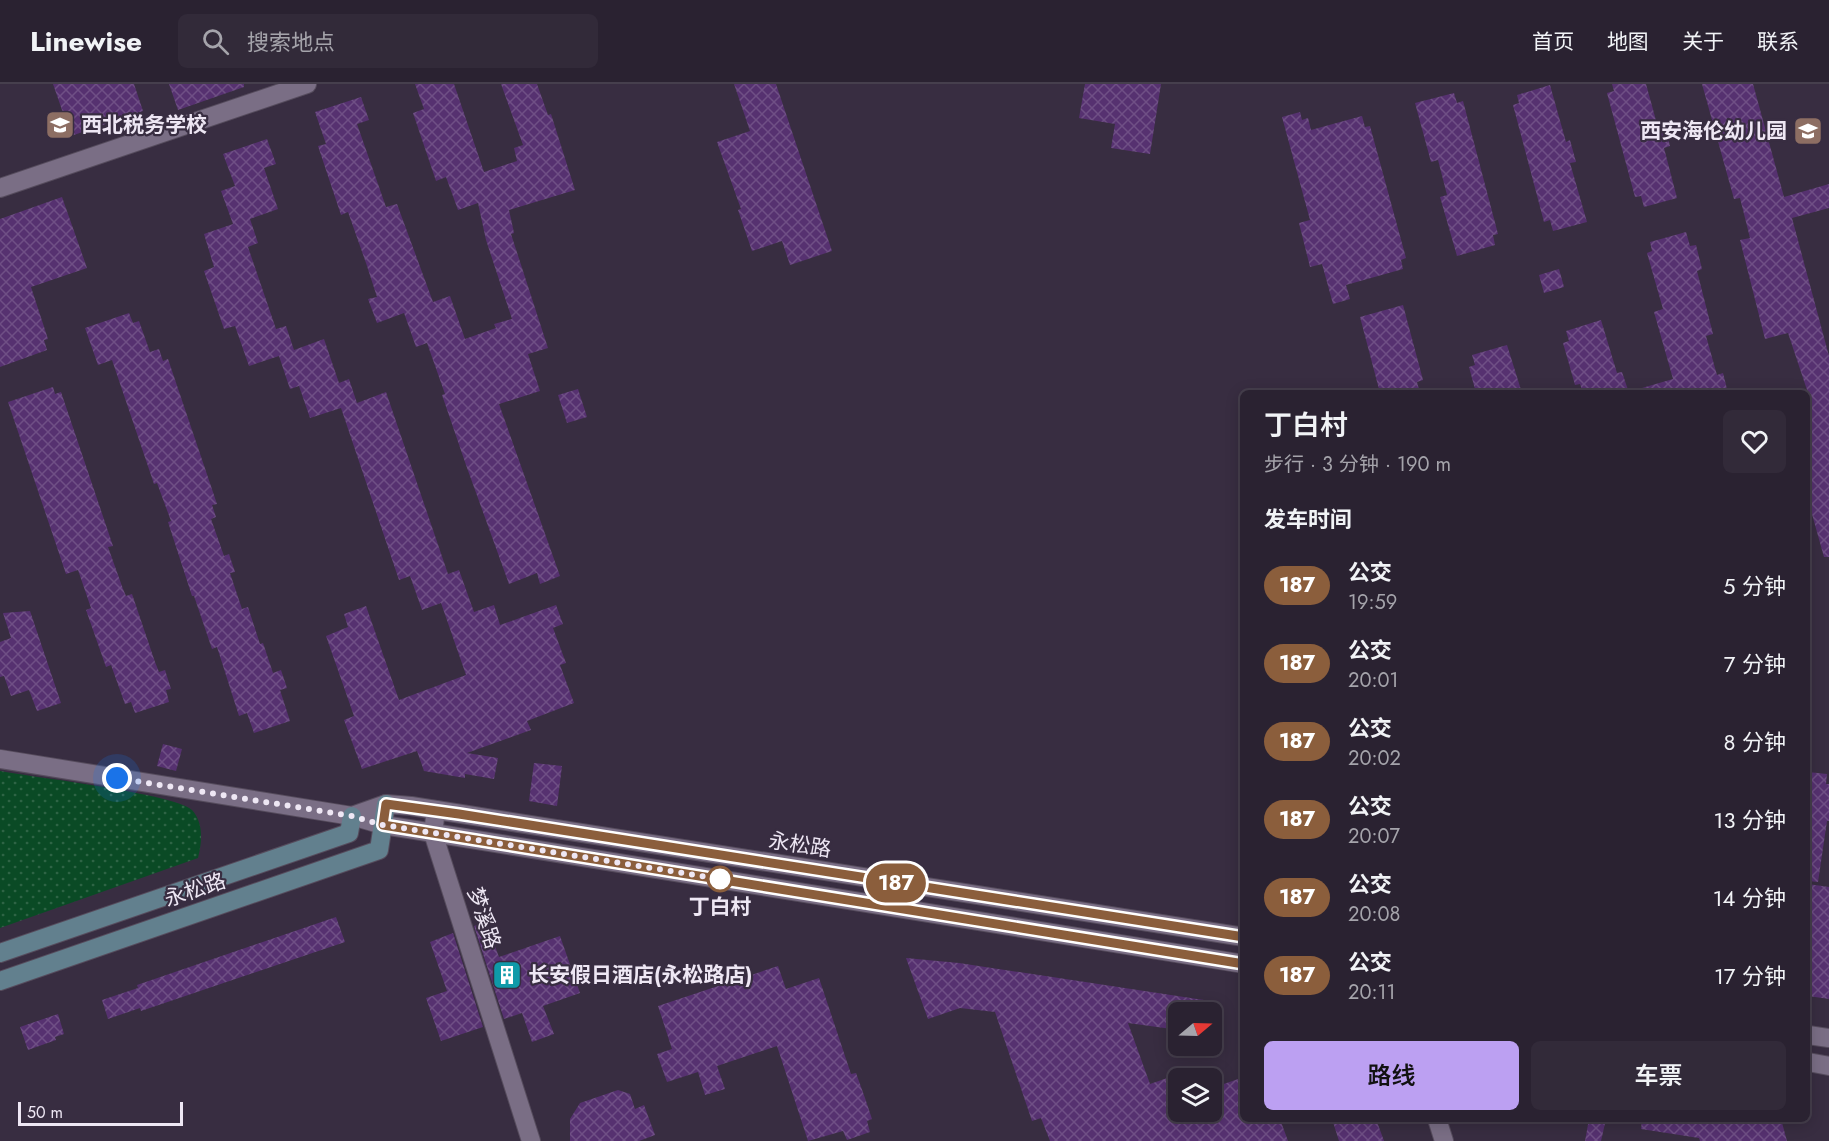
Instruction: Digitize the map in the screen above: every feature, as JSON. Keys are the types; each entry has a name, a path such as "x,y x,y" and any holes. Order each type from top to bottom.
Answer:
{"main road":[{"name":"永松路","path":"0,981 380,850 386,804"},
{"name":"永松路","path":"0,953 349,833 352,816"}],"street":[{"path":"0,188 307,84"},
{"path":"0,759 352,816 383,825 1240,963"},
{"name":"永松路","path":"352,816 386,804 436,810 1240,936"},
{"name":"梦溪路","path":"436,810 433,833 531,1141"},
{"path":"1810,1035 1829,1038"},
{"path":"1810,1062 1829,1066"},
{"path":"1438,1122 1444,1141"}],"green space":[{"path":"0,771 133,792 180,804 192,810 199,821 201,840 198,858 0,928"}],"building":[{"path":"53,84 134,84 143,111 71,136"},
{"path":"169,84 244,84 244,87 178,110"},
{"path":"415,84 454,84 484,172 517,161 514,148 523,145 501,84 537,84 548,115 551,114 575,190 509,210 514,233 511,234 548,348 528,354 540,391 499,404 560,576 540,584 537,573 509,584 442,395 445,394 427,343 416,347 404,313 377,323 368,299 377,297 366,263 348,212 341,215 318,146 326,144 315,112 361,97 369,120 357,124 386,207 397,204 433,302 450,296 465,339 496,328 494,324 512,319 486,240 478,203 458,210 446,177 436,181 413,113 424,109"},
{"path":"734,84 776,84 832,251 790,265 782,241 752,251 738,210 741,209 717,142 750,131"},
{"path":"1085,84 1161,84 1150,154 1111,148 1115,124 1079,118"},
{"path":"1612,84 1646,84 1657,124 1664,122 1670,146 1664,148 1677,198 1644,207 1641,196 1635,197 1607,93 1614,91"},
{"path":"1702,84 1753,84 1784,197 1829,184 1829,208 1792,218 1829,356 1829,557 1824,557 1810,507 1810,390 1807,390 1788,333 1765,339 1740,240 1750,238 1740,198 1734,199"},
{"path":"1550,85 1566,142 1570,140 1576,162 1570,163 1587,222 1553,231 1550,220 1544,222 1513,105 1519,103 1517,95"},
{"path":"1454,93 1457,103 1463,101 1498,234 1493,235 1495,245 1457,256 1440,197 1447,195 1438,160 1431,162 1415,103"},
{"path":"1300,112 1302,120 1308,118 1311,130 1362,116 1365,127 1370,126 1406,258 1401,260 1403,269 1346,285 1350,299 1333,304 1322,264 1310,267 1299,223 1310,220 1282,117"},
{"path":"267,139 276,164 264,168 278,209 250,219 258,243 248,247 276,329 286,326 294,350 324,339 339,383 349,379 357,403 386,392 448,574 459,570 474,612 494,605 500,625 556,605 563,624 553,628 566,663 560,665 574,703 527,721 531,730 467,753 498,758 494,779 465,774 465,778 424,771 417,751 362,769 344,720 354,716 326,636 348,627 344,614 366,606 399,700 466,675 441,603 422,610 410,576 399,580 341,408 310,418 299,386 290,389 279,356 249,366 235,326 224,329 204,271 214,267 204,234 233,224 221,191 235,186 223,154"},
{"path":"62,197 87,268 31,287 48,339 44,340 47,350 0,367 0,219"},
{"path":"1686,232 1690,246 1696,245 1702,269 1697,271 1713,334 1706,336 1717,375 1723,373 1727,390 1642,390 1642,388 1673,379 1654,312 1663,309 1647,253 1652,251 1650,242"},
{"path":"1559,269 1564,287 1544,293 1539,275"},
{"path":"1403,305 1423,380 1417,382 1419,390 1379,390 1360,317"},
{"path":"129,313 133,323 139,321 150,352 159,349 163,361 168,359 217,504 212,505 216,517 211,519 224,556 229,554 235,572 230,573 242,609 248,607 260,644 263,643 273,673 281,670 287,688 280,690 290,721 254,733 247,713 239,716 217,647 212,649 194,596 192,596 168,522 171,521 157,483 154,484 112,360 98,365 85,328"},
{"path":"1601,320 1617,373 1622,372 1628,390 1582,390 1580,384 1575,385 1563,343 1569,341 1566,331"},
{"path":"1507,345 1521,390 1475,390 1469,367 1475,365 1472,355"},
{"path":"53,387 55,394 61,392 113,546 108,547 123,589 126,596 132,594 159,672 165,670 171,689 166,690 169,702 135,713 131,702 125,704 111,665 106,667 86,610 91,608 78,570 66,574 8,402"},
{"path":"578,389 587,417 567,423 558,395"},
{"path":"30,611 61,703 37,711 29,690 11,696 4,676 0,677 0,642 11,638 3,613"},
{"path":"163,744 182,749 176,771 157,766"},
{"path":"534,763 562,766 557,806 529,801"},
{"path":"1810,772 1827,774 1826,784 1829,784 1829,821 1827,821 1818,882 1810,881"},
{"path":"1810,884 1829,887 1829,999 1810,996"},
{"path":"336,917 345,942 141,1011 140,1008 108,1019 102,1000 138,988 137,985"},
{"path":"486,922 499,957 560,936 580,993 543,1006 554,1034 532,1042 522,1013 504,1019 474,926"},
{"path":"453,933 483,1027 441,1041 426,998 447,991 430,942"},
{"path":"906,958 959,963 1217,1002 1168,1002 1168,1028 1128,1023 1150,1084 1168,1078 1168,1122 1222,1122 1222,1085 1240,1078 1240,1122 1281,1122 1288,1141 1050,1141 1041,1118 1032,1121 995,1012 960,1008 928,1019"},
{"path":"778,966 786,989 819,978 851,1074 856,1073 872,1119 867,1121 870,1132 847,1140 843,1131 808,1141 777,1046 717,1066 725,1089 705,1095 698,1072 667,1082 657,1054 672,1049 658,1006"},
{"path":"58,1014 64,1034 55,1037 56,1040 28,1050 20,1027"},
{"path":"618,1090 630,1094 635,1109 644,1105 655,1135 639,1141 570,1141 570,1119 580,1103"},
{"path":"1333,1122 1377,1122 1384,1141 1339,1141"},
{"path":"1588,1122 1605,1122 1601,1141 1585,1141"},
{"path":"1642,1122 1782,1122 1787,1141 1700,1141 1699,1138 1641,1129"}],"bus line":[{"name":"187","path":"1240,936 411,806 386,804 383,825 1240,963"}],"place":[{"name":"西北税务学校","path":"60,125"},
{"name":"西安海伦幼儿园","path":"1808,131"},
{"name":"丁白村","path":"720,879"},
{"name":"长安假日酒店(永松路店)","path":"507,975"}],"route":[{"path":"117,778 352,816 383,825 720,879"}]}
